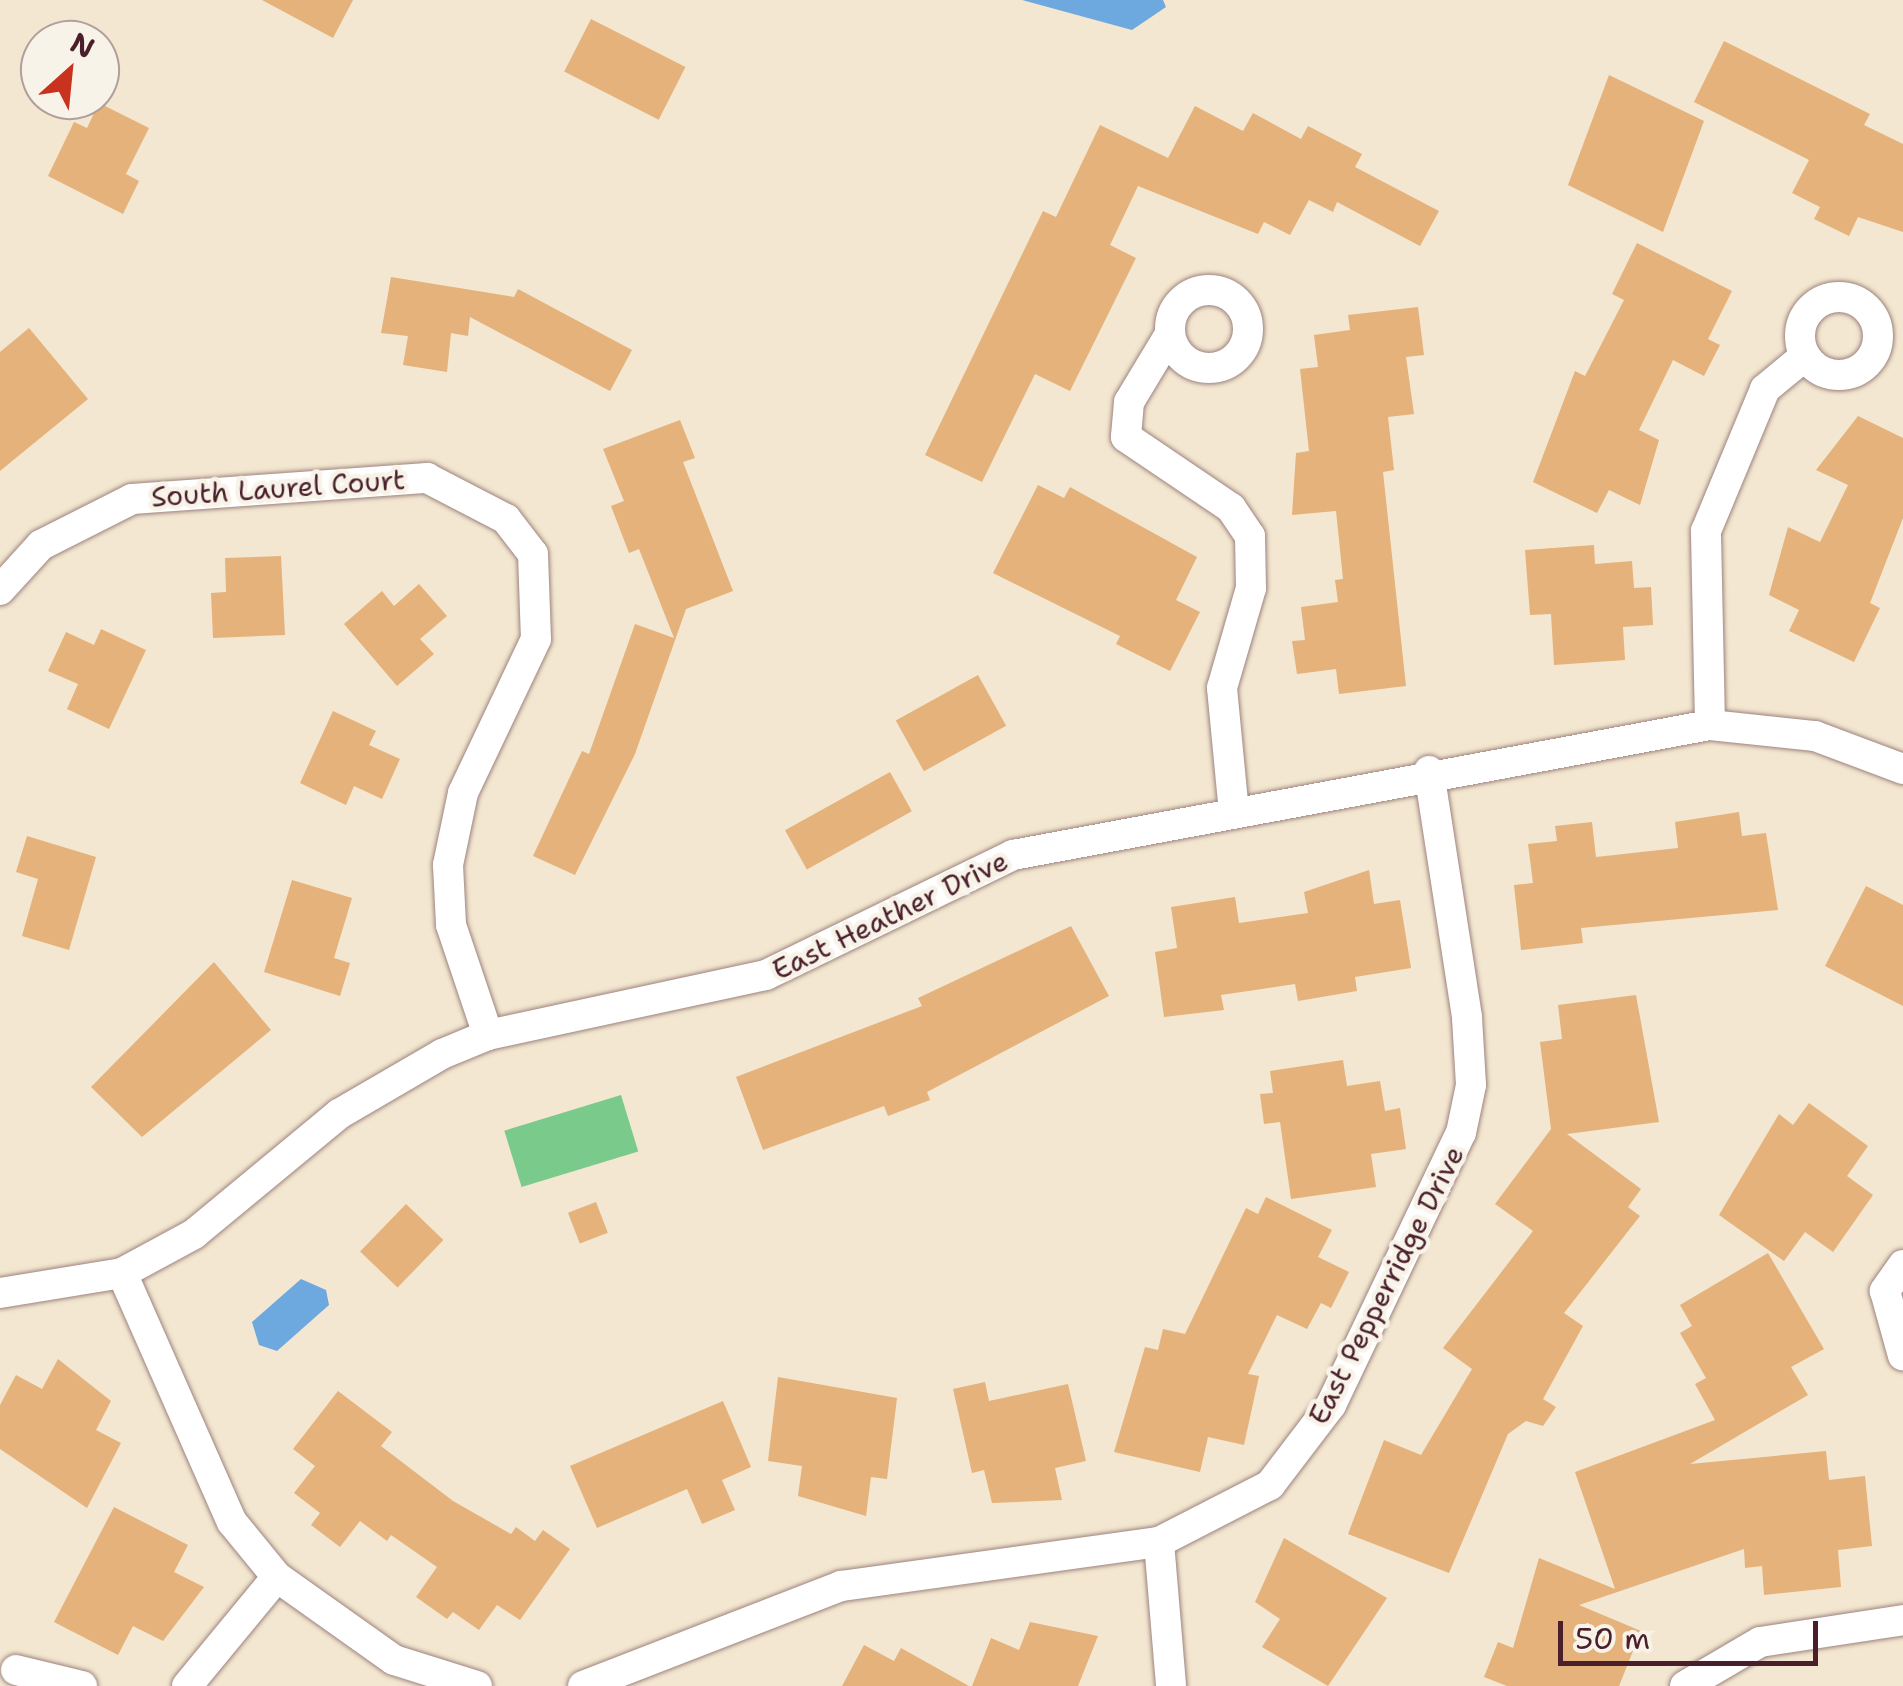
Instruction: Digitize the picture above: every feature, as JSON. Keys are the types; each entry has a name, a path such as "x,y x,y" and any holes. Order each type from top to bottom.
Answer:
{"street":[{"path":"1170,334 1129,402 1126,437 1231,508 1250,536 1251,588 1222,688 1234,812"},
{"path":"1710,725 1706,531 1766,389 1805,356"},
{"name":"South Laurel Court","path":"0,590 41,545 132,499 427,478 506,519 533,554 536,640 462,794 448,865 451,925 488,1036"},
{"name":"East Heather Drive","path":"0,1293 122,1273 194,1234 339,1114 488,1036 766,975 1014,855 1428,771 1710,725 1815,736 1903,769"},
{"name":"East Pepperridge Drive","path":"584,1686 841,1586 1159,1542 1270,1486 1331,1406 1456,1146 1471,1085 1467,1016 1428,771"},
{"path":"1903,1265 1885,1291 1903,1356"},
{"path":"122,1273 232,1522 277,1577 394,1660 477,1686"},
{"path":"1159,1542 1172,1686"},
{"path":"188,1686 277,1577"},
{"path":"1686,1686 1760,1642 1903,1620"},
{"path":"16,1670 82,1686"}],"green space":[{"path":"621,1095 638,1151 522,1187 504,1131"}],"water":[{"path":"1022,0 1163,0 1166,7 1132,30"},
{"path":"301,1279 326,1290 329,1305 277,1351 259,1345 252,1322"}],"building":[{"path":"262,0 353,0 333,38"},
{"path":"591,19 685,67 659,120 564,72"},
{"path":"1724,41 1870,114 1864,125 1903,144 1903,232 1858,217 1849,236 1814,219 1820,207 1792,193 1809,160 1694,102"},
{"path":"1609,75 1704,121 1663,232 1568,185"},
{"path":"1195,106 1243,131 1253,113 1301,139 1308,126 1362,154 1355,167 1439,211 1420,246 1337,202 1333,212 1309,200 1290,235 1264,222 1258,234 1138,186 1110,245 1136,258 1070,391 1035,374 982,482 925,455 1043,211 1056,217 1100,125 1168,158"},
{"path":"120,114 149,128 126,174 139,181 123,214 48,176 74,122 87,128 91,120 120,120"},
{"path":"1637,243 1732,291 1708,339 1720,345 1704,376 1673,360 1639,430 1659,440 1640,505 1609,490 1597,513 1533,482 1575,371 1585,376 1624,300 1612,294"},
{"path":"391,277 514,297 518,289 632,350 610,391 470,317 468,336 451,333 447,372 403,365 408,336 381,333"},
{"path":"1418,307 1424,355 1406,357 1414,414 1388,417 1394,470 1383,472 1406,686 1339,694 1336,669 1297,674 1292,641 1305,640 1301,607 1338,602 1335,580 1343,579 1336,511 1292,515 1296,453 1309,451 1300,369 1318,367 1314,335 1350,330 1348,315"},
{"path":"29,328 88,399 0,471 0,352"},
{"path":"1858,416 1903,438 1903,518 1870,603 1880,608 1854,662 1789,631 1799,610 1769,595 1788,527 1820,542 1848,485 1816,470"},
{"path":"680,420 695,458 683,462 733,591 686,609 635,754 575,875 533,856 582,751 589,754 635,624 674,638 639,549 629,553 611,506 624,501 603,449"},
{"path":"1038,485 1064,498 1070,487 1197,557 1176,600 1200,612 1170,671 1116,644 1120,636 993,573"},
{"path":"1594,545 1595,564 1632,561 1634,588 1651,587 1653,625 1623,627 1625,660 1554,665 1551,614 1530,615 1525,550"},
{"path":"281,556 285,635 213,638 211,593 226,592 225,558"},
{"path":"419,584 447,616 420,639 434,654 397,686 344,624 382,591 394,606"},
{"path":"101,629 146,650 109,729 67,709 78,684 48,671 66,632 94,645"},
{"path":"978,675 1006,726 924,771 896,721"},
{"path":"333,711 376,731 369,745 400,759 382,799 354,786 346,805 300,783"},
{"path":"890,772 912,811 807,870 785,830"},
{"path":"1739,812 1742,836 1766,833 1778,910 1581,928 1583,943 1521,950 1514,885 1533,883 1528,844 1557,841 1555,826 1592,822 1596,857 1678,848 1675,822"},
{"path":"27,836 96,857 69,950 22,936 38,879 16,872"},
{"path":"1369,870 1374,904 1400,900 1411,968 1355,977 1357,991 1298,1001 1295,984 1221,995 1224,1010 1164,1017 1155,952 1177,948 1171,907 1235,897 1239,923 1308,913 1304,892"},
{"path":"292,880 352,898 334,958 350,963 340,996 264,972"},
{"path":"1866,886 1903,905 1903,1006 1825,966"},
{"path":"1071,926 1109,996 927,1092 930,1100 888,1116 884,1106 763,1150 736,1077 922,1006 918,998"},
{"path":"214,962 271,1030 142,1137 91,1087"},
{"path":"1636,995 1659,1122 1567,1134 1641,1189 1628,1207 1640,1216 1564,1313 1583,1326 1543,1399 1556,1407 1543,1426 1526,1421 1508,1434 1449,1573 1348,1534 1384,1440 1421,1455 1472,1369 1443,1348 1533,1231 1495,1204 1551,1129 1540,1042 1562,1039 1558,1005"},
{"path":"1343,1060 1347,1086 1380,1081 1385,1111 1400,1108 1406,1149 1371,1154 1376,1187 1291,1199 1280,1122 1264,1124 1260,1094 1273,1093 1270,1071"},
{"path":"1809,1103 1868,1146 1847,1176 1873,1195 1833,1252 1805,1232 1784,1261 1719,1215 1779,1114 1793,1125"},
{"path":"1266,1197 1332,1230 1318,1257 1349,1272 1331,1308 1321,1303 1307,1329 1277,1315 1248,1374 1259,1376 1244,1445 1208,1437 1200,1472 1114,1452 1145,1347 1158,1350 1163,1329 1185,1334 1246,1208 1258,1214"},
{"path":"596,1202 608,1233 580,1244 568,1213"},
{"path":"406,1204 443,1240 398,1288 360,1251"},
{"path":"1768,1253 1824,1349 1791,1367 1808,1395 1690,1464 1826,1451 1829,1480 1865,1476 1872,1546 1838,1550 1841,1587 1764,1595 1762,1566 1745,1568 1744,1549 1579,1605 1641,1631 1619,1686 1507,1686 1484,1677 1498,1642 1513,1648 1539,1558 1615,1589 1575,1472 1715,1420 1695,1384 1706,1378 1680,1333 1692,1326 1680,1305"},
{"path":"58,1359 111,1401 96,1430 121,1443 87,1508 0,1449 0,1405 16,1375 42,1389"},
{"path":"778,1377 897,1398 887,1479 871,1477 866,1516 798,1496 802,1466 768,1461"},
{"path":"985,1382 989,1401 1068,1384 1086,1461 1055,1468 1062,1500 992,1503 984,1470 972,1473 953,1389"},
{"path":"338,1391 392,1432 381,1446 453,1501 511,1534 516,1527 535,1541 543,1530 570,1549 520,1620 497,1605 479,1630 453,1612 447,1619 416,1597 437,1567 391,1535 387,1541 360,1521 340,1547 311,1525 320,1513 294,1493 315,1466 293,1449"},
{"path":"723,1401 751,1467 722,1480 735,1510 702,1524 687,1489 597,1528 570,1466"},
{"path":"114,1507 188,1545 174,1572 204,1587 163,1641 133,1626 118,1655 54,1622"},
{"path":"1284,1538 1387,1598 1328,1686 1262,1647 1280,1619 1255,1602"},
{"path":"1030,1622 1098,1636 1078,1686 972,1686 991,1638 1019,1650"},
{"path":"864,1645 894,1661 901,1648 969,1686 842,1686"}]}
